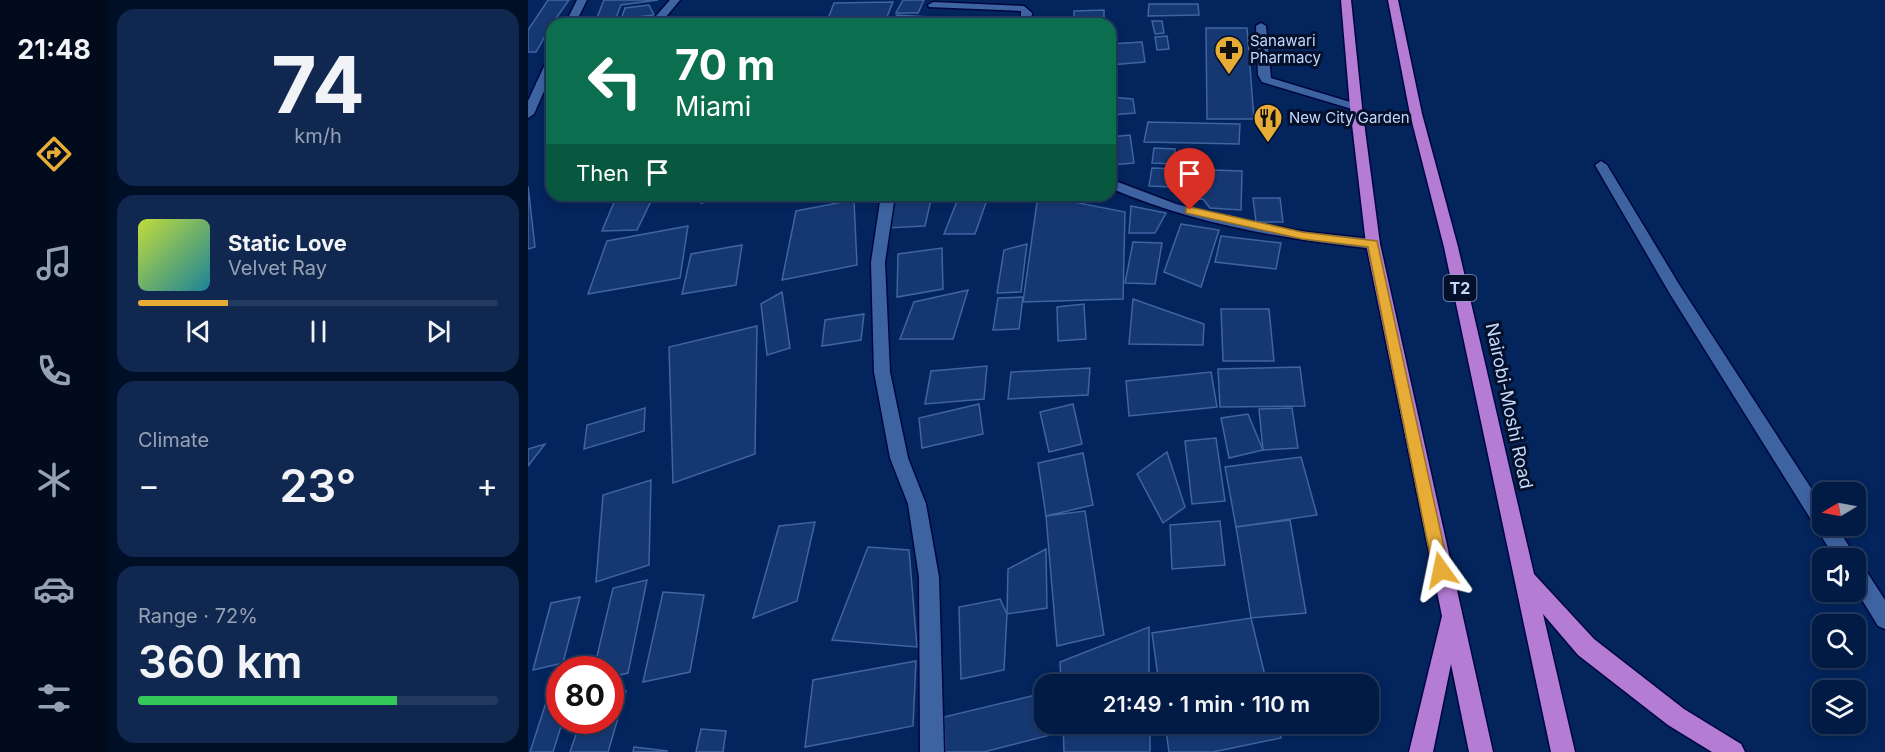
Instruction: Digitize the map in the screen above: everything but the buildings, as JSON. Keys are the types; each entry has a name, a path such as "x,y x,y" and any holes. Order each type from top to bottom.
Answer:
{"highway":[{"path":"1346,0 1356,107 1373,244 1481,752"},
{"name":"Nairobi-Moshi Road","path":"1393,0 1416,114 1453,258 1563,752"},
{"path":"1523,576 1586,647 1676,717 1733,752"},
{"path":"1421,752 1451,616"}],"street":[{"path":"573,18 582,0"},
{"path":"659,18 675,0"},
{"path":"933,5 1015,7 1024,9 1027,18"},
{"path":"1260,26 1266,80 1356,107"},
{"path":"528,114 546,74"},
{"path":"1602,165 1675,290 1812,505"},
{"path":"1116,185 1173,206 1242,224 1324,239 1373,244"},
{"path":"887,201 878,262 882,372 899,458 917,504 929,577 932,752"},
{"path":"1866,589 1885,620"}],"place":[{"name":"Sanawari Pharmacy","path":"1229,76"},
{"name":"New City Garden","path":"1268,144"}],"route":[{"path":"1190,210 1242,224 1302,236 1373,244 1441,570"}]}
